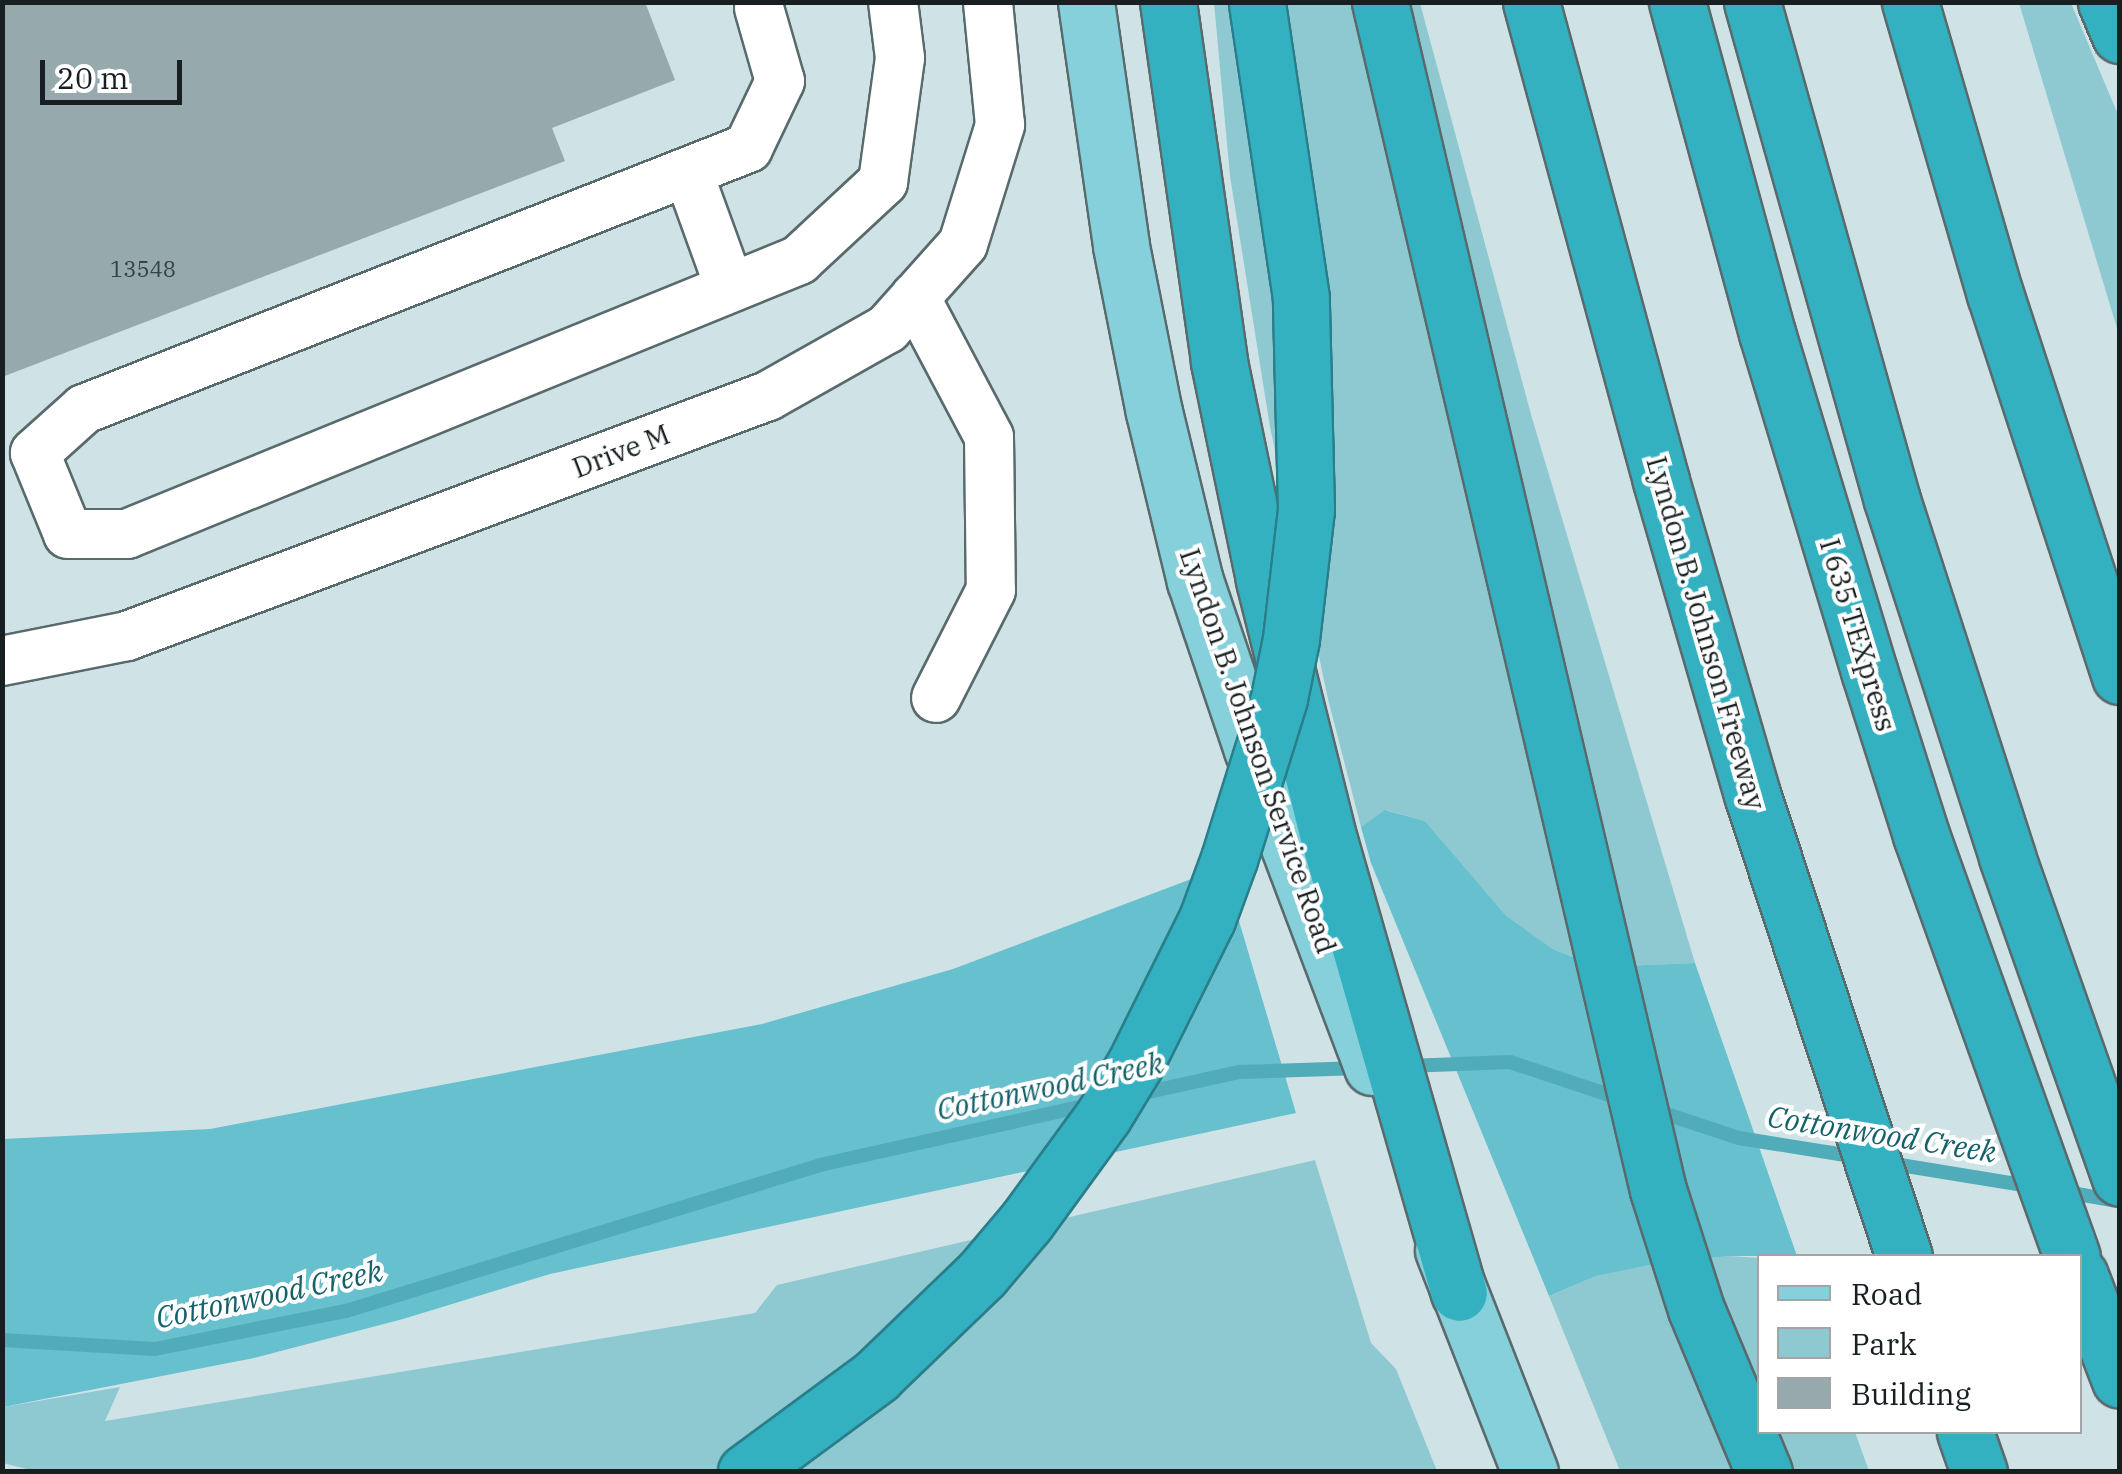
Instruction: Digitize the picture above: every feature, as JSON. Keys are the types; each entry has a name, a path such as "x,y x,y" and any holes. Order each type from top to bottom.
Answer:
{"highway":[{"path":"1168,2 1219,362 1292,702 1310,847 1459,1293"},
{"path":"746,1472 830,1413 929,1327 982,1274 1068,1168 1159,1021 1207,920 1242,824 1291,638 1307,458 1301,298 1257,2"},
{"path":"1380,2 1654,1174 1696,1309 1764,1472"},
{"name":"Lyndon B. Johnson Freeway","path":"1530,2 1660,481 1752,794 1903,1254"},
{"name":"I 635 TEXpress","path":"1677,2 1813,489 1921,835 2071,1254"},
{"path":"1752,2 1852,369 2007,857 2120,1178"},
{"path":"1910,2 1994,294 2120,676"},
{"path":"2106,2 2120,35"},
{"path":"2082,1281 2120,1380"},
{"path":"1966,1434 1980,1472"}],"main road":[{"name":"Lyndon B. Johnson Service Road","path":"1086,2 1122,246 1171,491 1220,659 1310,847"},
{"path":"1459,1293 1483,1402 1489,1472"},
{"path":"1459,1293 1530,1472"}],"lane":[{"path":"762,4 780,82 748,148 84,409 35,453 68,534 127,534 800,260 883,182 900,58 893,2"},
{"name":"Drive M","path":"2,660 127,636 768,396 888,329 963,244 1000,125 988,2"},
{"path":"688,172 730,288"},
{"path":"915,297 988,437 991,590 936,698"}],"green space":[{"path":"1214,3 1420,3 1532,418 1695,963 1597,967 1553,949 1505,916 1425,821 1386,810 1361,827 1328,699 1270,427 1230,176"},
{"path":"2019,3 2071,3 2119,117 2119,335"},
{"path":"1315,1160 1371,1343 1396,1369 1437,1471 39,1472 3,1463 3,1407 120,1387 105,1421 755,1313 777,1285"},
{"path":"1730,1256 1757,1258 1757,1434 1856,1434 1869,1471 1620,1471 1549,1296 1596,1276 1650,1263"}],"shaded area":[{"path":"1385,810 1425,821 1506,916 1553,949 1597,967 1695,963 1796,1254 1658,1263 1596,1276 1549,1296 1371,863 1361,827"},
{"path":"1223,867 1296,1113 550,1274 403,1319 254,1358 3,1407 3,1139 210,1129 762,1024 953,969"}],"building":[{"path":"2,2 645,2 675,80 552,128 565,161 2,377"}],"waterway":[{"name":"Cottonwood Creek","path":"1407,1066 1510,1062 1624,1100"},
{"name":"Cottonwood Creek","path":"1135,1095 1239,1072 1361,1068"},
{"name":"Cottonwood Creek","path":"2,1340 155,1349 346,1311 820,1165 1089,1105"},
{"name":"Cottonwood Creek","path":"1654,1110 1739,1138 1857,1157"},
{"name":"Cottonwood Creek","path":"1888,1163 2034,1187"},
{"name":"Cottonwood Creek","path":"2060,1191 2118,1201"}]}
